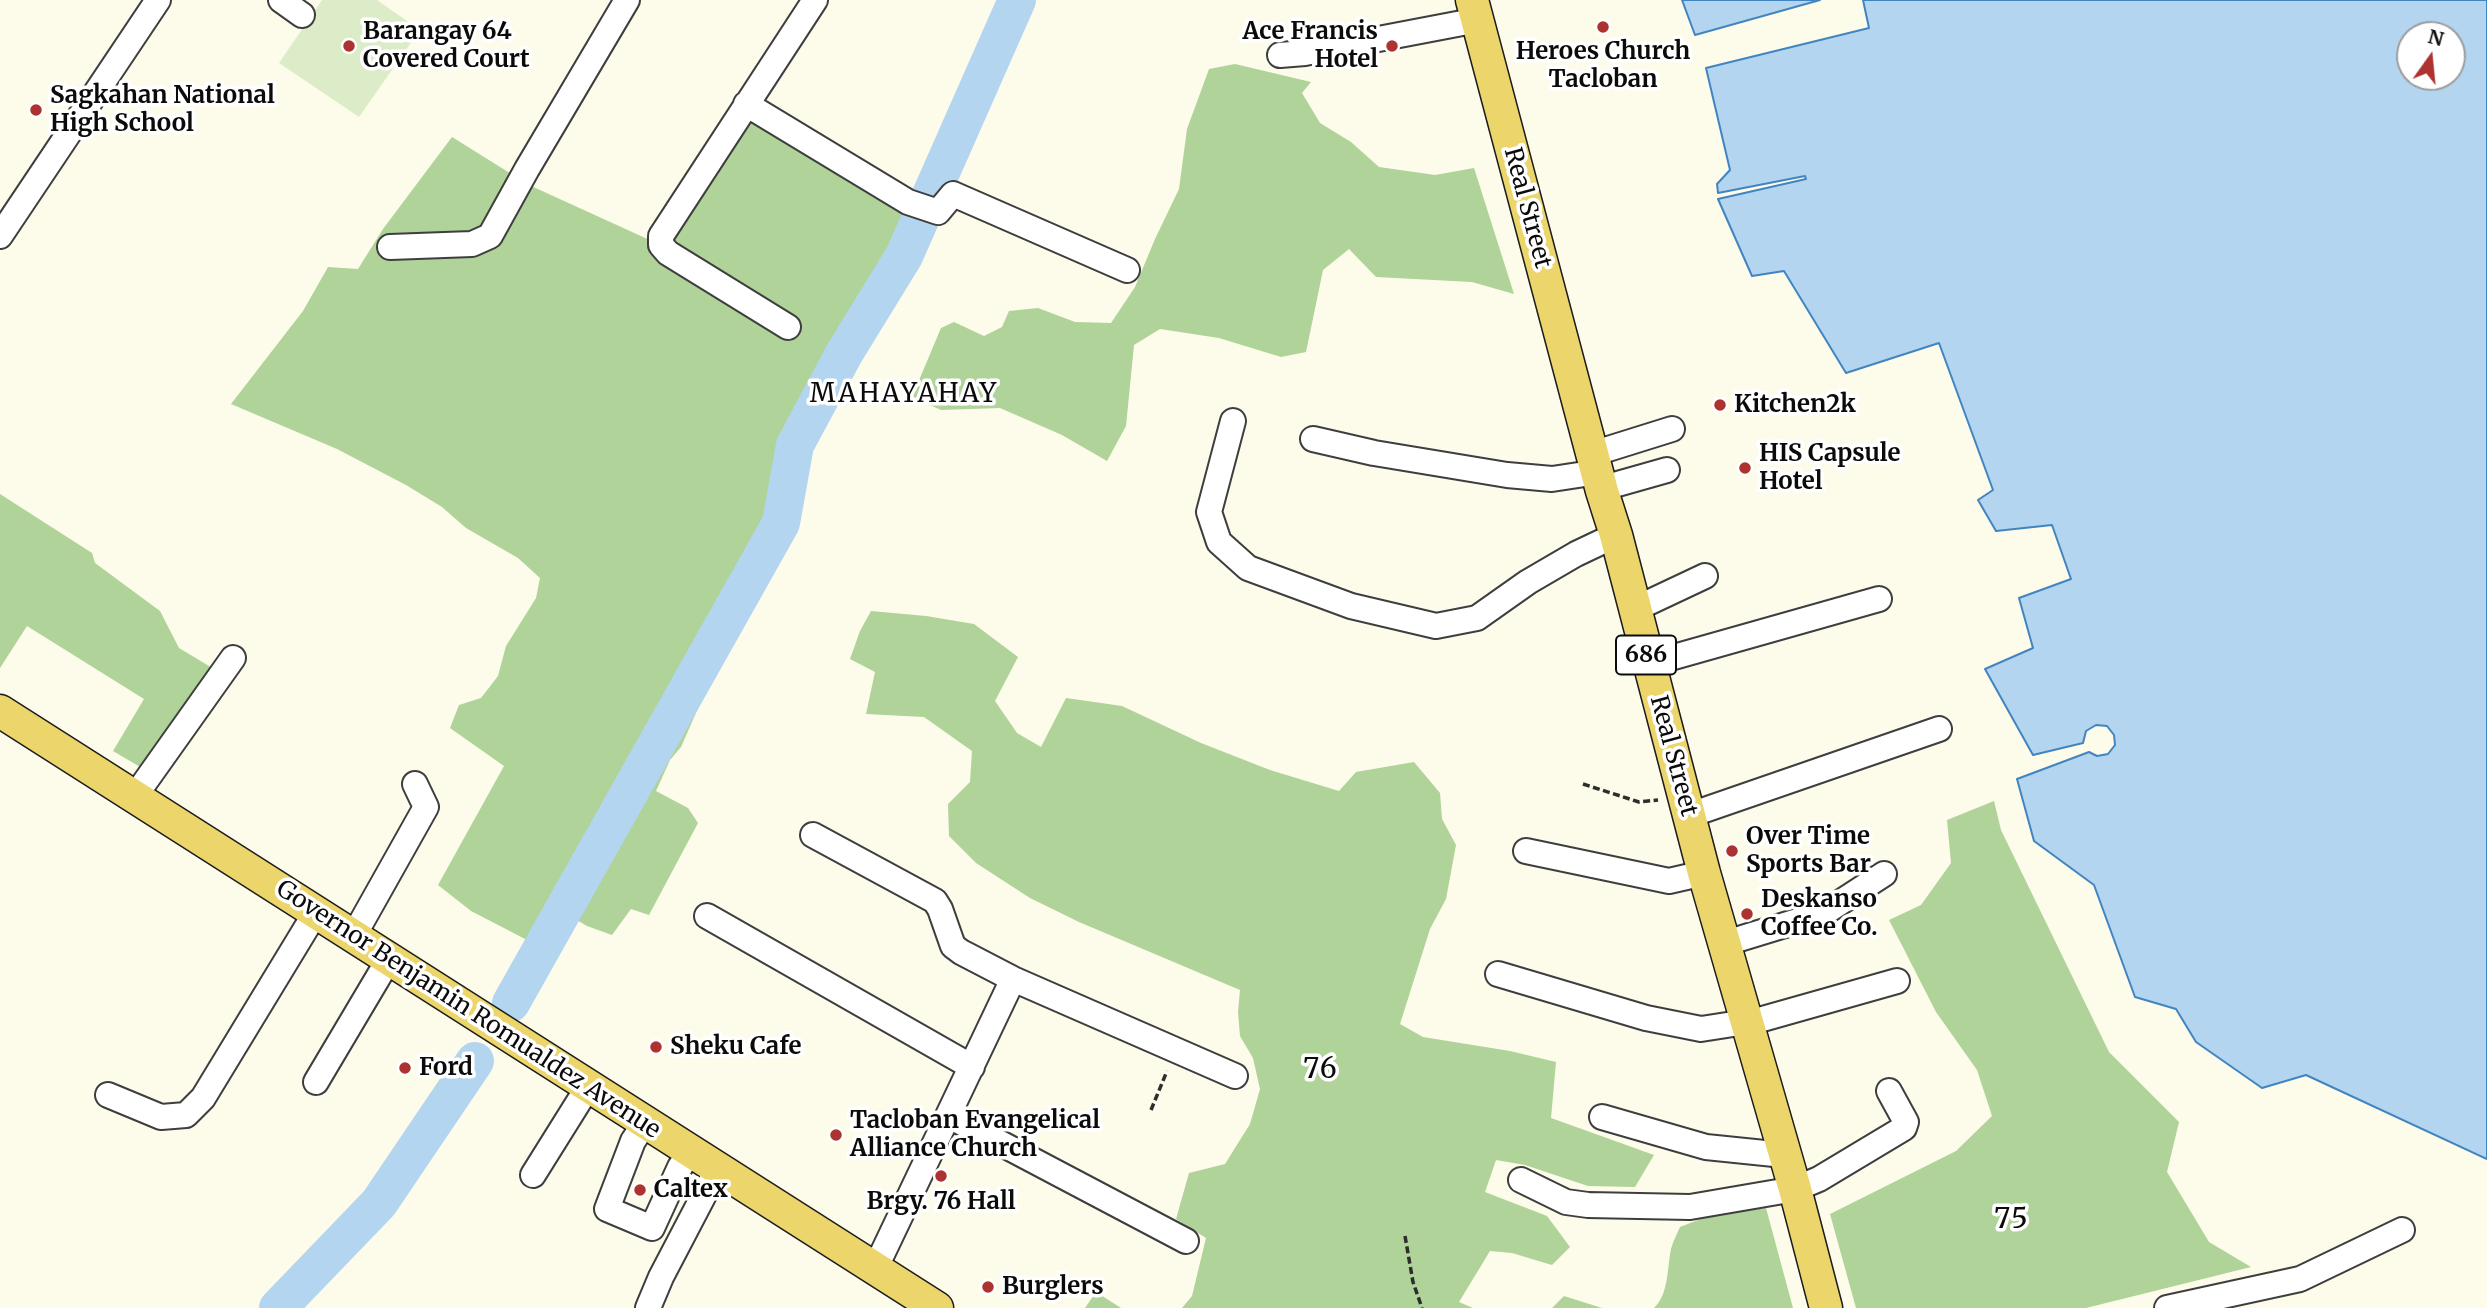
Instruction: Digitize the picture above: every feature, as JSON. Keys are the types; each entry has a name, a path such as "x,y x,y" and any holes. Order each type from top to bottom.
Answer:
{"main road":[{"name":"Real Street","path":"1475,10 1704,873 1795,1189 1826,1308"},
{"name":"Governor Benjamin Romualdez Avenue","path":"0,711 937,1308"}],"street":[{"path":"0,236 158,0"},
{"path":"281,0 302,15"},
{"path":"390,247 472,244 490,236 627,0"},
{"path":"788,327 668,253 661,245 661,236 815,0"},
{"path":"1280,55 1305,53 1475,10"},
{"path":"746,104 908,202 938,212 953,194 1127,270"},
{"path":"1233,421 1209,512 1219,542 1248,568 1351,606 1436,626 1477,618 1528,582 1616,535"},
{"path":"1313,439 1374,453 1507,475 1552,479 1597,472 1672,429"},
{"path":"1597,472 1614,485 1667,470"},
{"path":"1634,609 1705,576"},
{"path":"1649,664 1879,598"},
{"path":"135,796 233,658"},
{"path":"1687,806 1938,729"},
{"path":"353,937 426,807 415,784"},
{"path":"813,835 935,901 953,946 961,953 1013,979 1235,1076"},
{"path":"1526,851 1669,881 1704,873"},
{"path":"1726,943 1824,913 1884,874"},
{"path":"108,1095 161,1117 186,1115 204,1098 316,912"},
{"path":"707,916 972,1067"},
{"path":"317,1082 389,960"},
{"path":"1498,974 1646,1018 1701,1029 1748,1022 1897,981"},
{"path":"875,1269 1013,979"},
{"path":"533,1175 588,1087"},
{"path":"1521,1180 1566,1202 1588,1205 1690,1207 1795,1189 1819,1179 1903,1128 1906,1122 1889,1091"},
{"path":"949,1116 1186,1241"},
{"path":"1602,1117 1706,1147 1784,1155"},
{"path":"645,1123 632,1141 607,1209 652,1228 680,1167 691,1152"},
{"path":"648,1308 661,1277 718,1168"},
{"path":"2167,1308 2300,1279 2402,1230"}],"path":[{"path":"1583,784 1639,802 1687,806"},
{"path":"1151,1110 1176,1050"},
{"path":"1405,1236 1413,1282 1422,1308"}],"green space":[{"name":"Barangay 64 Covered Court","path":"322,0 377,0 420,30 359,117 279,63"},
{"path":"1235,64 1311,82 1302,93 1320,123 1351,142 1379,167 1435,175 1474,168 1514,294 1472,282 1376,277 1349,249 1323,270 1306,352 1281,357 1219,338 1160,329 1134,345 1126,426 1107,461 1062,435 1000,408 941,410 912,397 941,328 954,322 984,336 1002,327 1009,311 1038,308 1075,322 1111,323 1135,287 1179,189 1187,129 1209,69"},
{"path":"748,106 917,216 904,256 845,352 810,420 799,453 790,522 721,656 681,747 670,760 656,791 688,808 698,823 649,915 631,909 612,935 587,926 550,904 527,940 471,911 438,885 504,766 450,728 459,705 481,698 498,676 506,646 536,598 540,578 518,558 466,528 442,507 406,485 337,449 231,404 303,311 328,267 358,269 383,229 452,137 529,185 654,242"},
{"path":"0,494 92,553 95,563 160,611 179,648 214,669 147,771 113,751 144,699 27,626 0,668"},
{"path":"871,611 974,624 1018,657 995,701 1017,733 1041,747 1066,698 1122,706 1201,743 1270,770 1339,791 1356,772 1414,762 1440,793 1442,819 1456,845 1446,899 1430,929 1400,1024 1423,1037 1510,1051 1556,1062 1551,1118 1654,1155 1635,1187 1588,1186 1525,1165 1496,1160 1485,1192 1547,1216 1570,1247 1552,1265 1512,1253 1490,1251 1459,1302 1473,1308 1182,1308 1192,1296 1206,1238 1176,1219 1189,1173 1225,1164 1250,1124 1260,1089 1253,1058 1240,1036 1240,990 1079,922 1030,898 976,863 949,836 948,804 970,782 972,751 924,717 866,714 875,672 850,659"},
{"path":"1994,801 2001,830 2109,1052 2179,1122 2167,1172 2209,1242 2251,1267 2086,1308 1856,1308 1830,1214 1956,1151 1992,1116 1977,1070 1936,1012 1889,920 1921,905 1951,863 1947,820"},
{"path":"1766,1208 1793,1308 1654,1308 1665,1288 1671,1249 1680,1227 1711,1215"},
{"path":"1096,1292 1121,1308 1085,1308"},
{"path":"1564,1296 1602,1308 1552,1308"}],"water":[{"path":"1682,0 1820,0 1695,35"},
{"path":"1863,0 2487,0 2487,1159 2306,1075 2262,1088 2196,1042 2176,1009 2135,997 2094,885 2034,841 2017,779 2089,752 2097,756 2108,754 2115,745 2114,735 2107,726 2096,725 2086,731 2083,743 2033,755 1985,669 2033,648 2019,598 2071,579 2052,525 1996,531 1978,500 1993,490 1939,343 1846,373 1784,271 1752,276 1718,199 1806,179 1805,176 1718,193 1717,184 1730,170 1706,68 1869,28"}],"waterway":[{"path":"511,1003 781,523 795,445 845,352 904,256 1017,0"},
{"path":"278,1308 379,1203 475,1061"}],"place":[{"name":"Heroes Church Tacloban","path":"1603,27"},
{"name":"Barangay 64 Covered Court","path":"349,46"},
{"name":"Ace Francis Hotel","path":"1392,46"},
{"name":"Sagkahan National High School","path":"36,110"},
{"name":"Kitchen2k","path":"1720,405"},
{"name":"HIS Capsule Hotel","path":"1745,468"},
{"name":"Over Time Sports Bar","path":"1732,851"},
{"name":"Deskanso Coffee Co.","path":"1747,914"},
{"name":"Sheku Cafe","path":"656,1047"},
{"name":"Ford","path":"405,1068"},
{"name":"Tacloban Evangelical Alliance Church","path":"836,1135"},
{"name":"Brgy. 76 Hall","path":"941,1176"},
{"name":"Caltex","path":"640,1190"},
{"name":"Burglers","path":"988,1287"}],"district":[{"name":"MAHAYAHAY","path":"904,395"},
{"name":"76","path":"1321,1070"},
{"name":"75","path":"2012,1220"}]}
